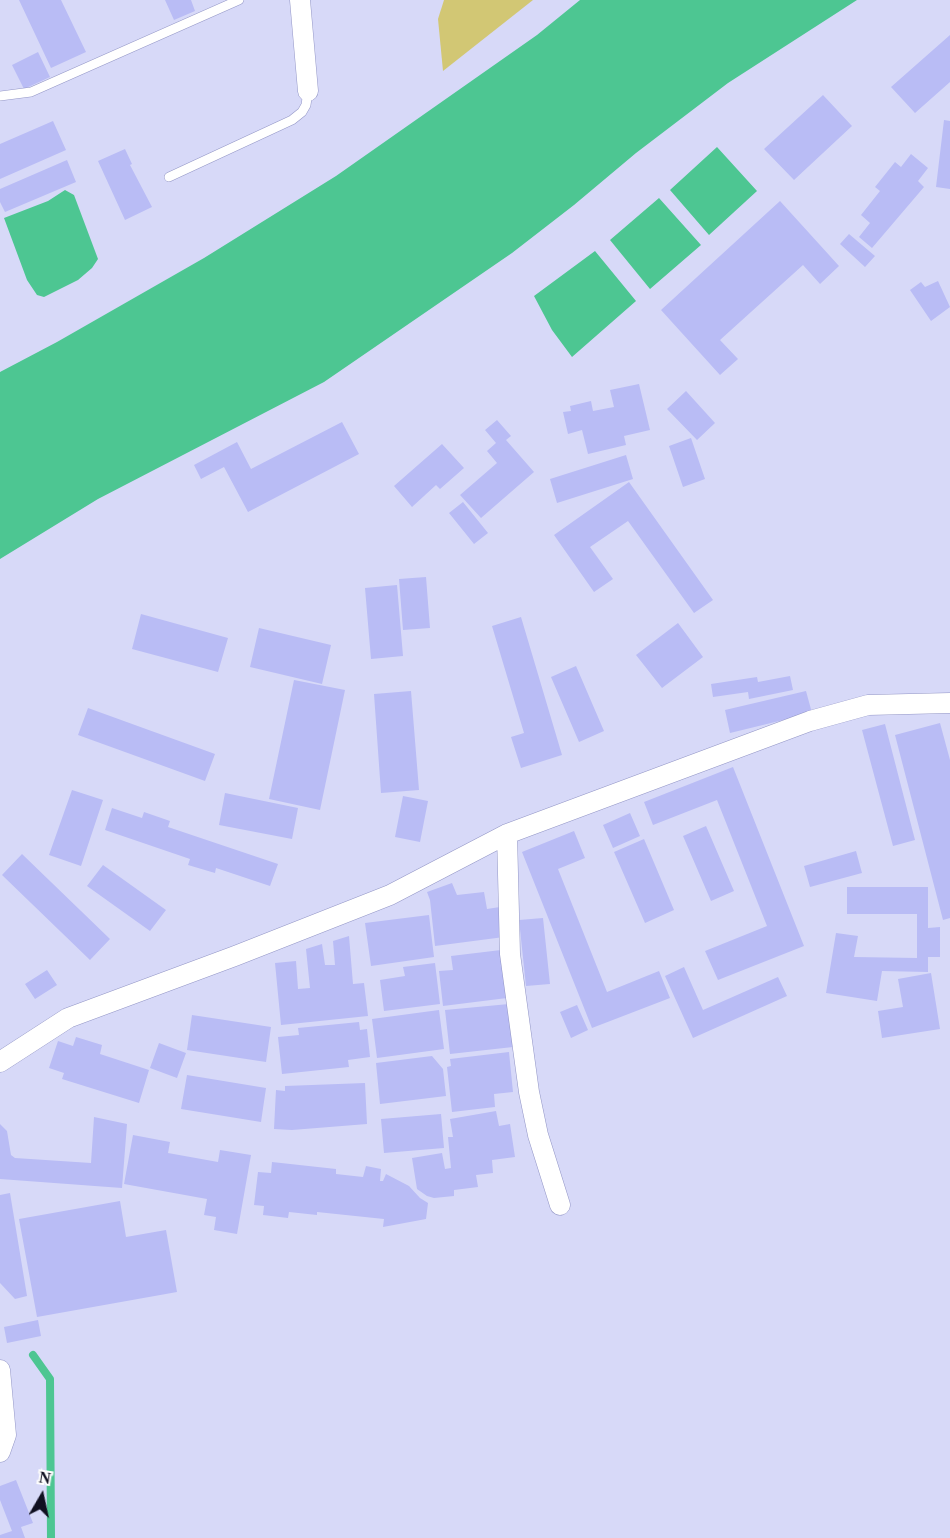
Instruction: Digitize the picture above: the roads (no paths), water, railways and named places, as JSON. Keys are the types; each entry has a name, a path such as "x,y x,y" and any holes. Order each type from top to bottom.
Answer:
{"street":[{"path":"300,0 308,91"},
{"path":"0,1062 68,1018 390,895 507,834 810,721 868,705 950,703"},
{"path":"507,834 510,954 538,1135 560,1205"},
{"path":"0,1370 6,1435 0,1452"}],"lane":[{"path":"0,96 30,92 239,0"},
{"path":"169,177 292,120 302,112 306,105 308,91"}],"waterway":[{"path":"33,1355 50,1379 51,1538"}]}
